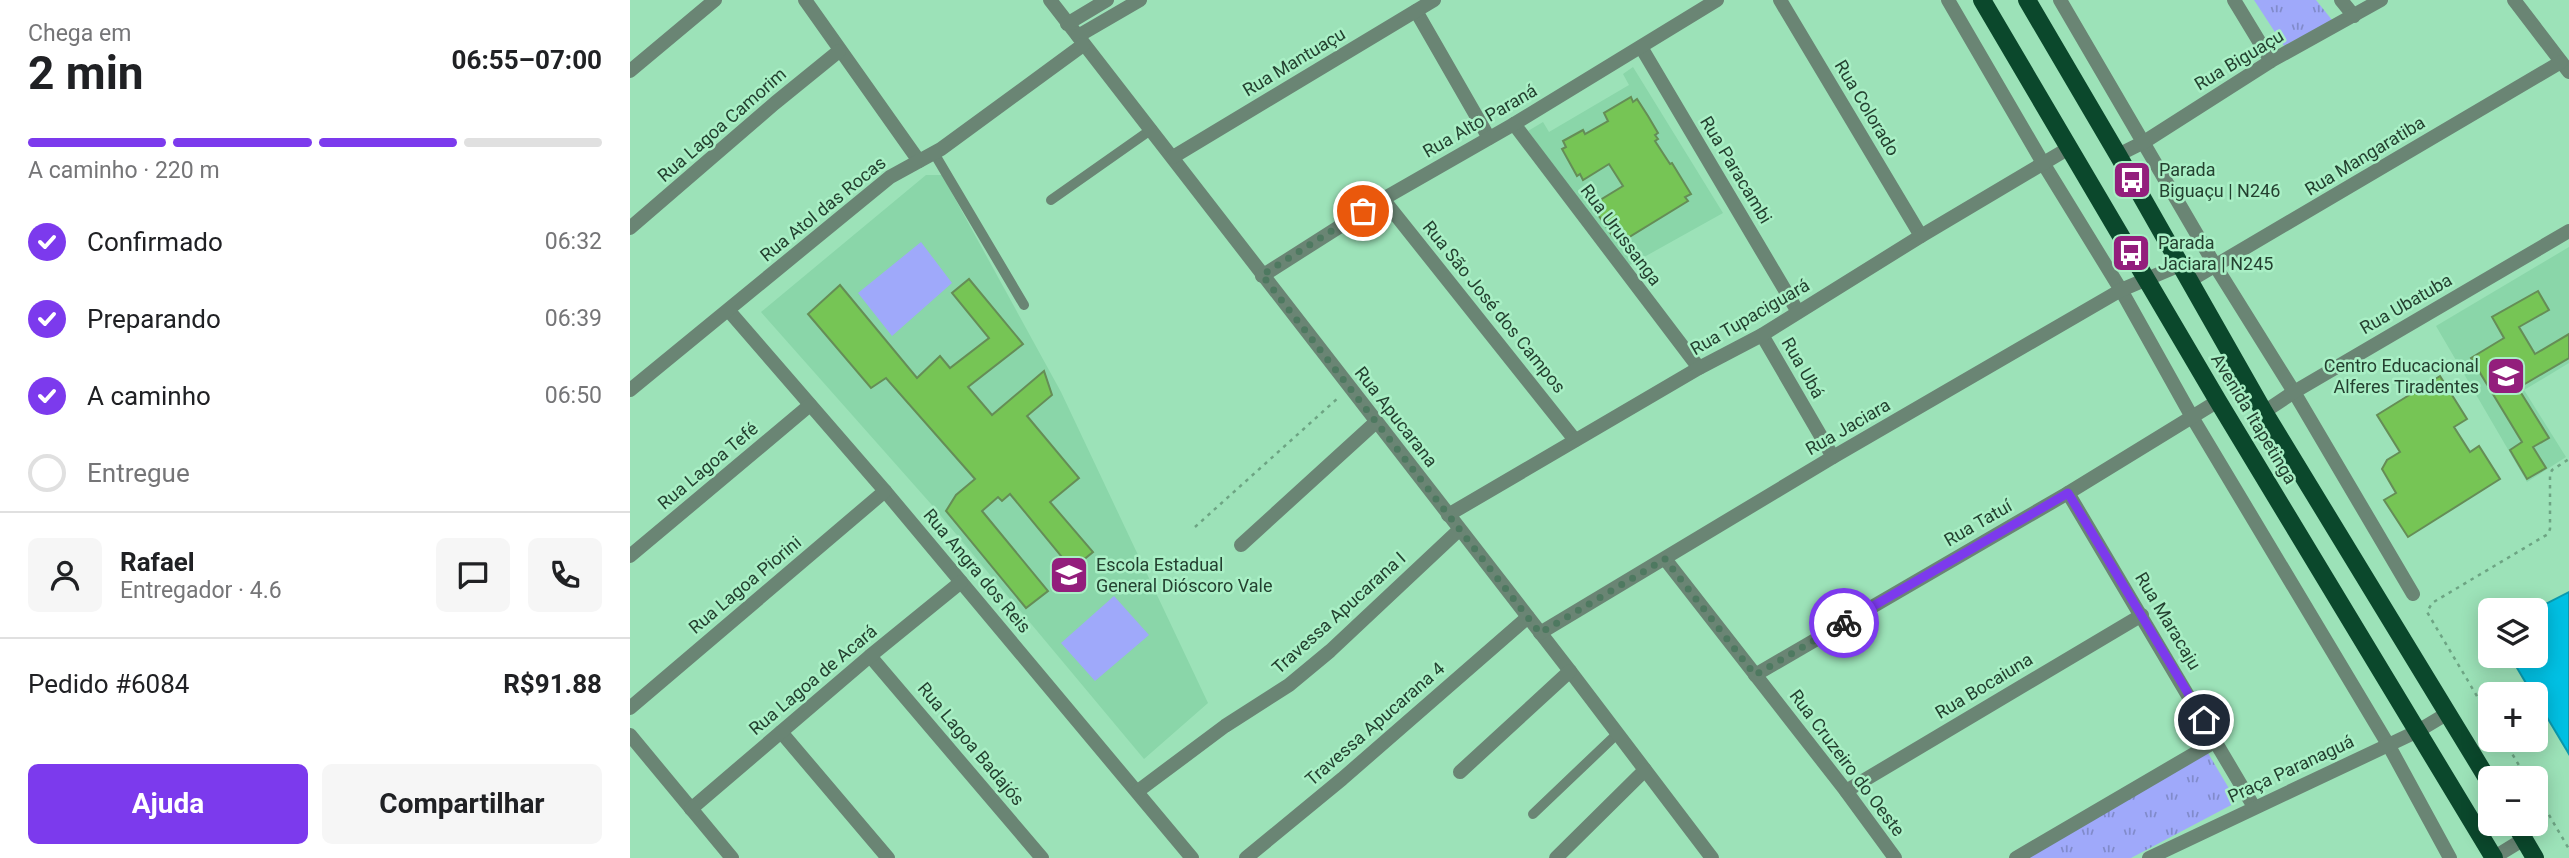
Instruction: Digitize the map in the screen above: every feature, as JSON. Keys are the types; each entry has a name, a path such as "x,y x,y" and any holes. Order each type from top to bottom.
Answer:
{"main road":[{"name":"Avenida Itapetinga","path":"1982,0 2218,401 2494,858"},
{"name":"Avenida Itapetinga","path":"2027,0 2264,412 2480,766"},
{"path":"2521,836 2535,858"}],"street":[{"path":"630,71 715,0"},
{"path":"805,0 919,161"},
{"name":"Rua Apucarana","path":"1050,0 1618,733 1706,856"},
{"path":"1067,24 1107,0"},
{"name":"Rua Atol das Rocas","path":"630,390 890,177 934,153 1024,91 1081,41 1140,0"},
{"name":"Rua Mantuaçu","path":"1173,157 1434,0"},
{"name":"Rua Alto Paraná","path":"1262,275 1383,199 1514,124 1717,0"},
{"name":"Rua Colorado","path":"1780,0 1921,236"},
{"path":"1948,0 2043,163 2122,289 2192,417 2389,746 2450,858"},
{"path":"2060,0 2216,267 2294,392 2413,594"},
{"path":"2234,0 2271,61"},
{"path":"2341,0 2354,16"},
{"name":"Rua Biguaçu","path":"2118,155 2144,142 2271,61 2381,0"},
{"path":"2514,0 2564,60"},
{"path":"1416,11 1489,138"},
{"name":"Rua Paracambi","path":"1642,47 1798,312"},
{"name":"Rua Lagoa Camorim","path":"630,228 839,51"},
{"name":"Rua Mangaratiba","path":"2184,273 2216,267 2564,60"},
{"name":"Rua Urussanga","path":"1514,124 1699,368"},
{"name":"Rua Tupaciguará","path":"1448,515 1699,368 1762,335 2069,148"},
{"name":"Rua São José dos Campos","path":"1383,199 1575,440"},
{"name":"Rua Ubatuba","path":"2264,412 2569,231"},
{"name":"Rua Jaciara","path":"1540,633 1833,457 2122,289 2146,278 2184,273"},
{"name":"Rua Angra dos Reis","path":"729,311 885,491 1192,858"},
{"name":"Rua Ubá","path":"1762,335 1833,457"},
{"name":"Rua Tatuí","path":"1755,675 2068,493 2218,401"},
{"name":"Rua Lagoa Tefé","path":"630,556 810,405"},
{"path":"1241,545 1376,422"},
{"name":"Rua Lagoa Piorini","path":"630,708 885,491"},
{"name":"Rua Maracaju","path":"2068,493 2254,807"},
{"name":"Travessa Apucarana I","path":"1138,791 1225,726 1289,685 1330,652 1459,530"},
{"name":"Rua Cruzeiro do Oeste","path":"1665,559 1846,790 1890,856"},
{"name":"Rua Lagoa de Acará","path":"691,809 961,582"},
{"name":"Rua Bocaiuna","path":"1846,790 2142,615"},
{"name":"Travessa Apucarana 4","path":"1246,858 1342,779 1528,617"},
{"name":"Rua Lagoa Badajós","path":"870,656 1042,858"},
{"path":"1460,772 1570,671"},
{"name":"Praça Paranaguá","path":"2149,858 2389,746 2448,713"},
{"path":"781,732 888,858"},
{"path":"630,735 732,858"},
{"path":"2016,858 2216,740"},
{"path":"1556,858 1645,770"},
{"path":"2494,858 2515,836"}],"lane":[{"path":"1051,200 1152,129"},
{"path":"934,153 1024,304"},
{"path":"1533,814 1618,733"}],"path":[{"path":"1195,527 1349,388"},
{"path":"2478,698 2427,612 2432,603 2548,534 2550,475 2569,459"},
{"path":"2548,813 2569,849"}],"shaded area":[{"path":"1633,67 1723,213 1628,266 1528,131 1543,122 1549,132 1629,85 1623,74"},
{"path":"926,175 942,175 1061,392 1208,703 1144,759 931,504 761,312"},
{"name":"Centro Educacional Alferes Tiradentes","path":"2569,247 2569,363 2524,390 2566,457 2527,482 2436,326"},
{"path":"2569,592 2569,754 2548,719 2548,682 2525,682 2517,668 2548,668 2548,603"}],"green space":[{"path":"2254,0 2316,0 2332,20 2284,46"},
{"path":"921,242 952,283 892,336 858,293"},
{"path":"1114,596 1149,635 1095,681 1061,643"},
{"path":"2205,748 2237,802 2131,858 2024,858"}],"building":[{"path":"1631,97 1633,102 1637,99 1648,116 1658,133 1655,135 1658,139 1655,141 1691,194 1685,197 1688,201 1621,242 1618,237 1613,237 1595,210 1599,207 1597,202 1623,186 1609,164 1583,180 1580,174 1577,176 1562,149 1566,147 1563,141 1583,130 1585,134 1608,121 1604,113"},
{"path":"969,279 1023,344 968,387 992,415 1044,371 1052,395 1027,416 1079,478 1050,502 1093,552 1066,574 1056,562 1062,557 1010,494 1002,501 998,497 982,511 1048,591 1026,608 946,511 956,495 975,479 886,378 871,388 808,314 840,285 917,378 940,356 950,368 989,338 952,293"},
{"path":"2538,291 2549,310 2519,327 2535,354 2569,334 2569,358 2518,388 2549,438 2533,447 2546,468 2527,479 2510,450 2522,442 2471,358 2504,338 2492,317"},
{"path":"2440,376 2467,419 2454,427 2470,452 2479,446 2500,479 2408,537 2384,500 2396,493 2382,469 2387,460 2400,452 2377,415"}],"way so far":[{"path":"1363,211 1262,275 1540,633 1665,559 1755,675 1844,623"}],"place":[{"name":"Parada Biguaçu | N246","path":"2132,180"},
{"name":"Parada Jaciara | N245","path":"2131,253"},
{"name":"Centro Educacional Alferes Tiradentes","path":"2506,376"},
{"name":"Escola Estadual General Dióscoro Vale","path":"1069,575"}],"route":[{"path":"1844,623 2068,493 2204,720"}]}
